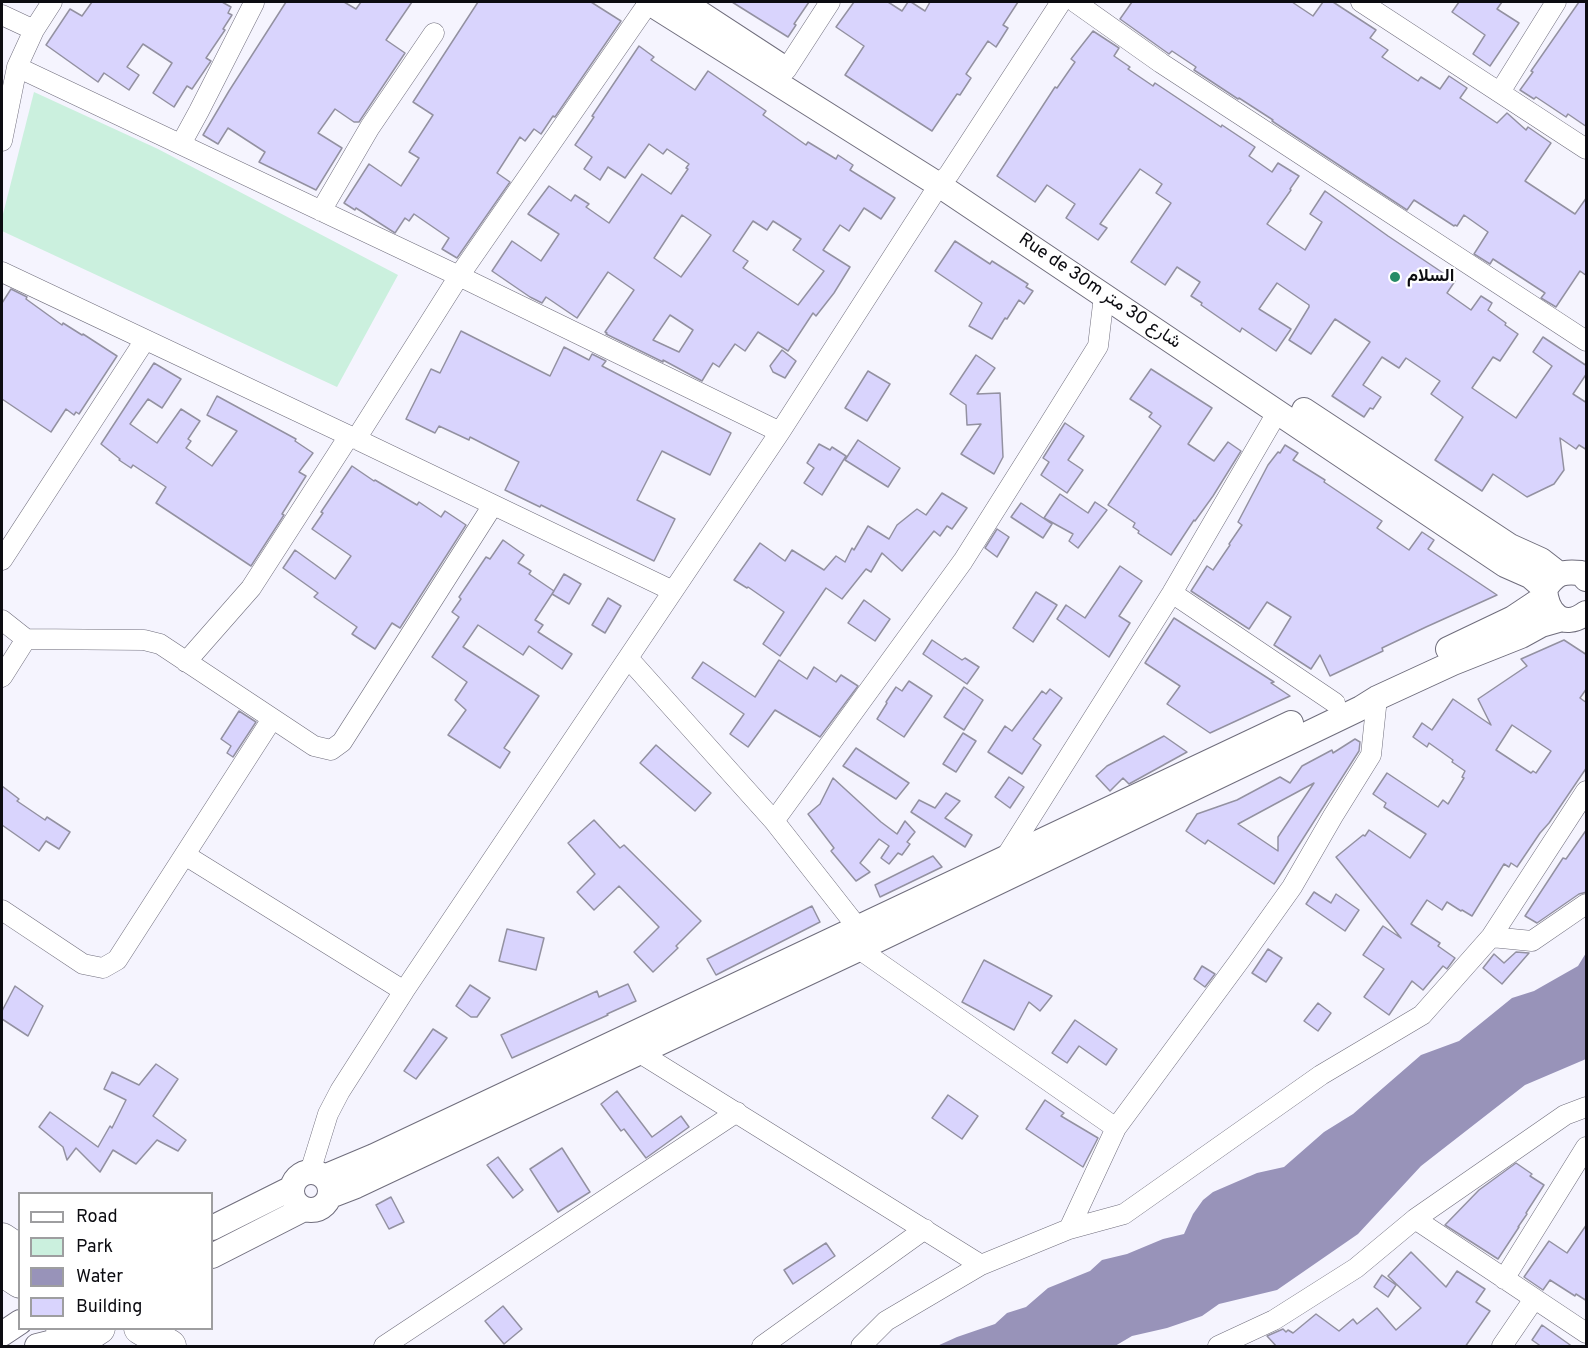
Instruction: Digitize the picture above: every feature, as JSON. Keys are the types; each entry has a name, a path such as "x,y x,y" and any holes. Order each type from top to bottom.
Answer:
{"main road":[{"path":"2,1239 18,1250"},
{"path":"2,1270 18,1281"},
{"path":"142,1330 170,1347"}],"street":[{"path":"2,140 17,67 34,30 52,2"},
{"path":"186,662 251,588 459,276 649,2"},
{"name":"Rue de 30m شارع 30 متر","path":"649,2 944,180 1510,546 1541,560 1567,581"},
{"name":"Rue de 30m شارع 30 متر","path":"683,2 786,70 944,180 1104,296 1506,565 1530,576 1567,581"},
{"path":"786,70 830,2"},
{"path":"1061,2 780,432 404,991 340,1091 328,1114 321,1182 327,1201 320,1208 309,1210 298,1199 298,1177 303,1173 321,1182 356,1186 640,1053 859,939 1005,858 1513,618 1567,581"},
{"path":"1075,2 1161,63 1587,341"},
{"path":"1361,2 1587,149"},
{"path":"1500,92 1556,2"},
{"path":"181,144 254,3"},
{"path":"2,15 34,30"},
{"path":"321,211 370,126 434,33"},
{"path":"17,67 459,276 780,432"},
{"path":"2,272 673,591"},
{"path":"774,821 963,561 1045,432 1098,346 1104,296"},
{"path":"2,560 145,339"},
{"path":"1005,858 1172,593 1278,411"},
{"path":"2,621 26,639 144,640 160,644 314,747 331,750 342,742 493,505"},
{"path":"1562,619 1550,610 1567,581"},
{"path":"1172,593 1335,703"},
{"path":"321,1182 396,1146 859,939 1319,728 1453,663 1521,636 1541,624 1579,618 1586,614"},
{"path":"2,677 26,639"},
{"path":"628,658 774,821 859,939 1116,1128"},
{"path":"1069,1229 1116,1128 1292,887 1371,755 1377,698"},
{"path":"2,910 83,964 103,968 117,960 272,719"},
{"path":"861,1347 886,1321 981,1265 1069,1229 1124,1214 1322,1075 1422,1015 1491,937 1587,791"},
{"path":"185,855 404,991"},
{"path":"1491,937 1532,941 1587,904"},
{"path":"640,1053 981,1265"},
{"path":"1218,1347 1275,1320 1347,1273 1415,1219 1565,1115 1587,1107"},
{"path":"384,1347 737,1112"},
{"path":"1504,1279 1587,1147"},
{"path":"213,1228 254,1208 298,1199"},
{"path":"213,1255 298,1199"},
{"path":"1415,1219 1587,1333"},
{"path":"762,1347 925,1229"},
{"path":"1502,1347 1534,1299"},
{"path":"2,1334 18,1323"},
{"path":"37,1347 90,1334"}],"green space":[{"path":"34,92 158,149 398,275 337,387 2,231 2,218"}],"water":[{"path":"1586,953 1586,1059 1525,1085 1421,1166 1358,1234 1277,1290 1219,1304 1202,1316 1167,1328 1132,1336 1115,1346 937,1346 995,1324 1007,1313 1026,1307 1048,1288 1090,1271 1102,1260 1127,1254 1163,1239 1184,1234 1193,1214 1203,1200 1213,1192 1257,1173 1284,1167 1324,1132 1353,1114 1421,1055 1459,1041 1512,998 1534,991 1578,966"}],"building":[{"path":"92,2 222,2 231,7 228,13 232,15 206,58 211,61 192,89 187,86 174,107 153,93 172,63 143,44 127,67 139,75 129,90 104,73 98,82 46,45 70,9 82,16"},
{"path":"286,2 344,2 356,9 361,2 412,2 386,40 405,53 359,122 354,122 335,109 318,133 342,148 316,190 259,162 265,152 228,128 218,144 203,135"},
{"path":"478,2 591,2 621,21 541,134 534,129 525,141 520,137 497,173 510,182 457,258 442,249 449,238 414,214 409,221 405,218 395,233 344,203 369,164 401,186 419,158 409,152 433,115 413,102"},
{"path":"732,2 809,2 788,37"},
{"path":"854,2 888,2 902,11 908,2 911,2 925,11 930,2 1018,2 1003,25 1008,28 996,47 988,41 966,74 971,78 932,131 845,75 864,46 836,27"},
{"path":"1132,2 1292,2 1313,16 1323,2 1333,2 1376,30 1370,38 1388,50 1382,57 1418,81 1421,77 1440,89 1449,76 1467,88 1460,98 1497,123 1507,113 1526,130 1528,127 1551,143 1525,181 1575,214 1587,197 1587,276 1580,271 1556,307 1541,298 1545,293 1493,259 1490,264 1474,254 1488,232 1464,215 1457,226 1454,226 1414,200 1407,210 1194,70 1196,67 1172,51 1169,54 1120,19"},
{"path":"1459,2 1502,2 1497,9 1519,23 1490,66 1473,54 1485,35 1452,12"},
{"path":"1579,2 1587,2 1587,127 1568,114 1566,117 1536,97 1534,99 1520,90"},
{"path":"1093,31 1119,48 1114,56 1130,67 1128,69 1153,86 1155,83 1255,147 1249,156 1272,172 1278,163 1299,176 1267,224 1305,250 1322,222 1310,214 1325,191 1455,281 1447,293 1471,310 1481,296 1492,303 1488,310 1518,334 1500,361 1493,357 1472,388 1516,418 1552,366 1533,352 1543,337 1587,366 1587,373 1573,394 1587,403 1587,450 1579,445 1576,449 1560,438 1564,470 1554,484 1527,497 1493,474 1482,491 1435,460 1463,417 1431,394 1440,381 1406,358 1399,368 1382,357 1363,385 1381,397 1364,417 1332,396 1370,342 1335,319 1311,354 1289,340 1309,305 1277,283 1259,309 1291,329 1276,351 1242,328 1240,332 1201,305 1202,303 1191,296 1200,282 1177,267 1165,285 1131,262 1171,203 1156,193 1162,184 1140,169 1100,224 1107,228 1098,240 1066,218 1075,204 1047,185 1035,202 997,176 1055,87 1057,88 1075,62 1071,59"},
{"path":"639,46 654,57 651,60 695,90 708,71 766,111 763,115 806,145 808,142 836,159 838,155 853,165 850,170 895,198 881,219 864,208 849,231 840,225 823,250 850,267 834,293 816,316 813,313 788,351 758,332 745,351 735,344 719,367 713,363 702,381 606,334 605,332 634,290 608,272 577,318 546,297 542,303 530,297 492,271 512,241 541,261 559,234 528,214 549,186 571,201 575,195 589,204 586,207 609,223 642,174 671,194 688,169 686,168 689,164 667,149 663,154 649,144 625,178 608,167 600,180 584,169 592,157 575,145 594,117 592,116","holes":["682,215 711,235 681,277 654,258","753,221 767,230 773,221 801,239 793,250 824,271 798,305 743,268 748,261 733,251","670,315 693,330 679,352 653,340"]},
{"path":"955,241 990,264 992,261 1028,284 1026,287 1033,291 1024,304 1019,300 992,339 969,326 982,303 935,271"},
{"path":"11,289 27,297 26,299 62,325 63,323 83,334 117,356 79,414 76,412 74,415 66,409 51,432 2,399 2,303"},
{"path":"461,331 550,376 564,347 589,360 592,354 606,361 602,366 731,433 710,475 662,451 637,500 675,519 654,561 541,505 540,507 505,490 519,462 470,437 469,440 439,426 435,433 406,419 431,369 440,373"},
{"path":"782,350 796,361 785,378 773,372 770,366"},
{"path":"976,355 995,368 977,394 1000,393 1003,457 994,474 961,454 981,424 967,425 966,405 950,394"},
{"path":"154,363 181,379 162,408 148,399 130,424 157,443 181,409 200,421 188,439 191,441 186,448 212,466 237,431 207,415 217,396 296,439 295,441 313,453 299,472 306,476 251,566 156,503 166,487 133,465 131,468 101,444"},
{"path":"1151,369 1212,408 1188,444 1214,461 1228,442 1241,451 1213,496 1171,555 1138,533 1139,531 1133,527 1135,523 1108,505 1161,426 1149,417 1152,413 1130,399"},
{"path":"868,371 890,384 867,421 845,408"},
{"path":"1065,423 1084,436 1068,460 1083,470 1067,493 1041,475 1049,462 1043,458"},
{"path":"858,440 900,468 888,487 845,460"},
{"path":"819,444 830,450 832,447 846,456 822,495 804,483 814,468 807,463"},
{"path":"1285,445 1298,453 1293,460 1382,521 1377,528 1409,550 1422,532 1434,540 1428,549 1497,595 1382,648 1383,651 1330,676 1320,655 1311,669 1274,645 1291,617 1267,602 1249,629 1191,591 1207,566 1213,570 1230,545 1242,525 1238,522 1268,465"},
{"path":"352,466 417,505 419,502 441,517 445,511 466,525 400,628 392,623 375,649 352,634 357,627 314,597 318,593 283,568 295,550 335,579 351,556 312,529"},
{"path":"942,493 967,508 952,529 947,526 940,536 934,531 902,571 882,553 871,572 866,569 842,599 826,588 780,656 763,644 784,612 734,580 760,543 785,561 792,550 824,570 836,556 845,562 868,526 889,539 897,525 917,509 926,515"},
{"path":"1060,494 1088,513 1095,502 1107,510 1078,548 1069,541 1073,534 1044,518"},
{"path":"1021,503 1052,524 1043,538 1011,517"},
{"path":"997,529 1009,537 997,557 985,548"},
{"path":"503,540 524,555 518,563 531,571 529,574 554,591 535,620 543,625 538,632 572,654 562,669 529,646 523,655 478,625 463,647 539,696 504,748 510,752 500,768 448,735 466,710 455,700 467,682 432,657 459,617 452,612 461,599 459,597 486,557 490,559"},
{"path":"1120,566 1142,581 1119,616 1130,623 1109,657 1057,619 1066,605 1085,618"},
{"path":"564,574 581,584 569,604 552,594"},
{"path":"1036,592 1057,605 1033,642 1013,628"},
{"path":"608,598 621,606 605,633 592,625"},
{"path":"864,600 890,619 875,641 848,623"},
{"path":"1174,618 1274,682 1271,683 1290,696 1210,733 1167,704 1180,686 1145,663"},
{"path":"932,640 962,660 965,658 979,667 967,684 923,654"},
{"path":"1564,640 1587,655 1587,688 1580,698 1587,703 1587,767 1517,867 1511,863 1509,867 1504,864 1472,916 1447,902 1442,910 1427,900 1411,924 1440,943 1438,946 1455,958 1447,969 1443,966 1423,990 1412,981 1389,1015 1364,997 1384,969 1363,955 1383,926 1401,938 1336,857 1363,835 1365,836 1369,830 1410,858 1426,834 1384,807 1386,803 1373,794 1387,773 1438,807 1443,800 1448,804 1464,778 1462,777 1465,771 1429,743 1427,747 1413,737 1422,723 1432,730 1453,699 1491,725 1478,699 1527,666 1521,659","holes":["1512,725 1551,751 1536,773 1533,771 1531,773 1496,750"]},
{"path":"779,660 807,679 814,667 836,682 841,675 858,686 820,737 775,710 748,747 730,734 744,714 692,678 703,662 755,697"},
{"path":"909,681 932,696 904,737 877,719 896,687 902,691"},
{"path":"964,687 983,700 964,730 944,717"},
{"path":"1050,689 1062,698 1033,739 1041,745 1022,774 988,752 1005,726 1012,731 1042,691 1046,694"},
{"path":"239,711 256,722 233,757 227,753 231,746 221,739"},
{"path":"963,733 976,741 956,772 943,764"},
{"path":"1164,736 1187,752 1129,784 1123,778 1110,791 1096,776 1107,766"},
{"path":"1355,739 1360,742 1359,751 1274,884 1208,840 1205,844 1186,831 1197,814 1237,800 1280,777 1290,783 1302,766 1332,750 1333,753","holes":["1314,783 1278,837 1278,851 1238,824"]},
{"path":"656,745 711,793 695,811 640,763"},
{"path":"856,748 909,783 896,799 843,766"},
{"path":"1009,777 1024,787 1010,808 995,797"},
{"path":"833,778 897,834 905,821 915,832 907,842 910,844 902,855 898,853 889,864 881,858 889,846 879,839 860,863 870,872 856,881 831,851 834,848 808,814 820,804"},
{"path":"2,786 19,799 17,801 45,820 47,817 70,832 59,849 46,841 39,851 2,825"},
{"path":"946,793 960,801 945,818 972,835 965,847 911,812 919,800 935,808"},
{"path":"594,820 620,848 624,845 701,921 653,972 634,952 659,927 619,886 594,910 577,892 595,874 568,843"},
{"path":"1587,829 1587,892 1579,894 1537,923 1525,916 1563,858 1566,859"},
{"path":"933,856 942,867 880,897 875,885"},
{"path":"1314,892 1331,903 1336,894 1359,910 1345,931 1306,904"},
{"path":"812,906 820,922 716,975 707,959"},
{"path":"507,929 544,938 536,970 499,961"},
{"path":"1268,949 1282,958 1266,982 1252,973"},
{"path":"1516,952 1529,953 1502,984 1483,968 1494,954 1504,963"},
{"path":"984,960 1052,996 1040,1011 1029,1002 1014,1030 962,1002"},
{"path":"1202,966 1215,974 1205,987 1194,979"},
{"path":"628,984 636,1001 512,1058 501,1035 597,991 599,997"},
{"path":"470,985 490,998 477,1017 471,1017 456,1006"},
{"path":"15,986 43,1006 28,1036 2,1019 2,1011"},
{"path":"1318,1003 1331,1013 1318,1031 1304,1021"},
{"path":"1075,1020 1117,1049 1106,1065 1079,1046 1067,1063 1052,1053"},
{"path":"433,1029 447,1038 416,1079 404,1071"},
{"path":"156,1064 178,1079 153,1116 186,1140 178,1151 157,1140 136,1164 113,1150 100,1172 76,1148 67,1160 63,1147 39,1127 50,1112 98,1147 110,1126 112,1128 126,1100 104,1089 112,1072 139,1085"},
{"path":"617,1091 652,1137 681,1116 689,1127 646,1158 624,1129 621,1131 601,1104"},
{"path":"948,1095 978,1116 962,1139 932,1118"},
{"path":"1045,1100 1064,1113 1061,1116 1098,1138 1083,1167 1026,1129"},
{"path":"562,1148 590,1192 558,1212 530,1169"},
{"path":"498,1157 523,1190 513,1198 487,1165"},
{"path":"1516,1163 1544,1185 1498,1259 1445,1225 1479,1190"},
{"path":"391,1197 404,1222 389,1229 376,1205"},
{"path":"1587,1224 1587,1301 1550,1280 1543,1290 1524,1277 1549,1241 1567,1253"},
{"path":"826,1243 835,1256 793,1284 784,1270"},
{"path":"1411,1252 1446,1287 1457,1271 1485,1289 1476,1302 1490,1311 1465,1347 1277,1347 1267,1336 1283,1329 1293,1333 1316,1314 1339,1331 1353,1319 1357,1324 1377,1308 1396,1330 1421,1308 1388,1276"},
{"path":"1382,1275 1396,1285 1388,1297 1374,1287"},
{"path":"503,1306 522,1329 504,1344 485,1321"},
{"path":"1542,1325 1573,1347 1542,1347 1532,1340"}],"place":[{"name":"السلام","path":"1395,277"}]}
